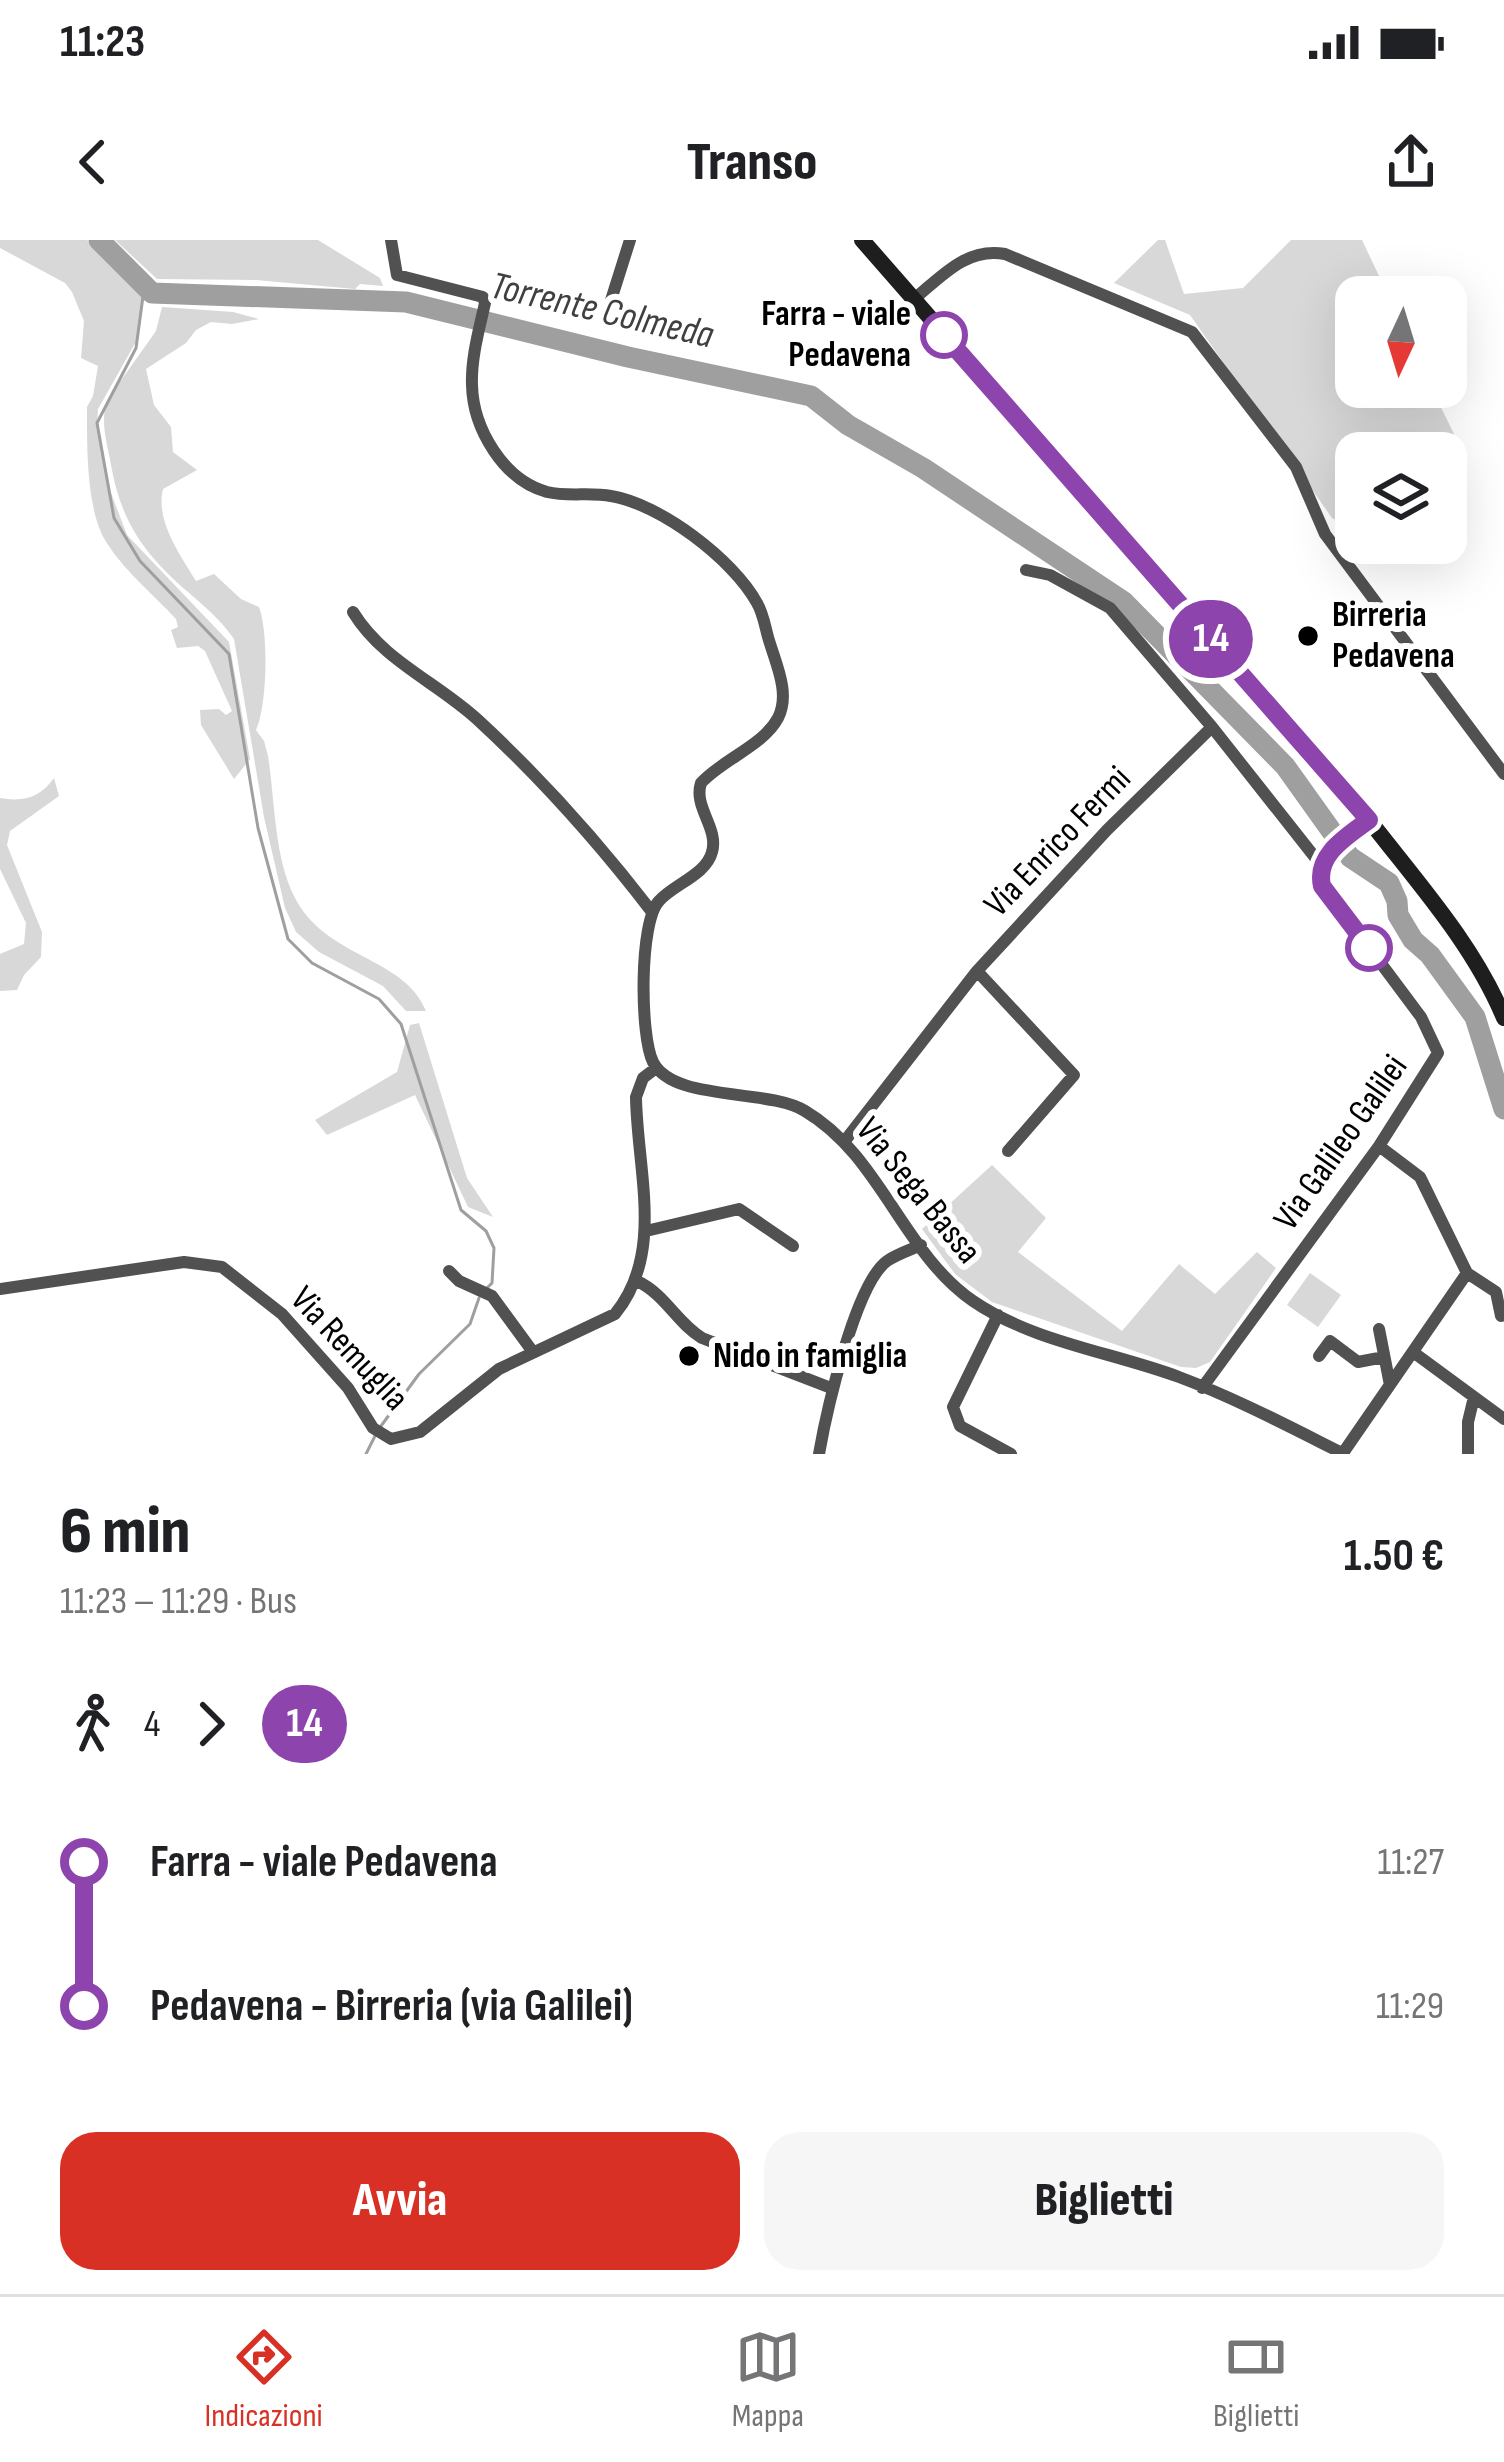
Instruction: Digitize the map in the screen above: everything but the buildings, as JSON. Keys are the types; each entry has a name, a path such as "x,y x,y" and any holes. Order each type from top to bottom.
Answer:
{"main road":[{"path":"862,240 1436,906 1504,1018"}],"street":[{"path":"391,240 397,274 483,297 474,359 474,407 490,444 514,473 547,492 611,496 660,516 711,551 760,608 782,684 780,714 768,731 701,783 698,798 713,837 712,855 659,900 652,912 645,991 647,1046 656,1068 643,1078 636,1097 646,1231 637,1281 702,1338 831,1388"},
{"path":"606,316 629,240"},
{"path":"990,240 1005,254 1192,332 1296,466 1325,534 1504,774"},
{"path":"914,300 976,253 1005,254"},
{"path":"1026,570 1050,575 1110,608 1323,861 1362,825"},
{"path":"353,612 364,631 408,671 477,719 589,831 652,912"},
{"name":"Via Enrico Fermi","path":"844,1142 977,971 1107,830 1212,727"},
{"name":"Via Galileo Galilei","path":"1202,1388 1379,1146 1428,1073 1438,1047 1421,1017 1322,886 1323,861"},
{"path":"977,971 1074,1075 1008,1151"},
{"name":"Via Sega Bassa","path":"656,1068 686,1085 796,1106 844,1142 952,1284 998,1315 1202,1388 1344,1454"},
{"path":"1379,1146 1420,1178 1466,1273 1496,1292 1501,1316"},
{"path":"646,1231 740,1209 793,1246"},
{"path":"818,1454 831,1388 864,1299 883,1264 921,1245"},
{"name":"Via Remuglia","path":"0,1289 184,1262 222,1267 282,1314 335,1372 379,1432 398,1438 420,1432 482,1379 615,1314 637,1281"},
{"path":"449,1271 492,1297 532,1352"},
{"path":"1344,1454 1466,1273"},
{"path":"998,1315 952,1407 960,1426 1011,1454"},
{"path":"1379,1329 1390,1385"},
{"path":"1319,1356 1330,1341 1358,1362 1384,1358"},
{"path":"1412,1352 1504,1419"},
{"path":"1468,1454 1474,1397"}],"shaded area":[{"path":"0,240 87,240 109,256 118,255 145,285 137,340 98,409 97,427 108,485 127,535 229,642 250,759 234,779 201,725 200,710 219,709 226,715 232,711 205,651 198,646 177,648 171,630 178,627 176,619 120,561 99,527 89,475 87,422 98,366 81,358 84,321 72,292 65,283 0,248"},
{"path":"115,240 318,240 380,278 383,286 360,284 355,289 256,280 157,279"},
{"path":"1158,240 1165,240 1184,294 1243,288 1291,240 1362,240 1379,276 1335,276 1335,408 1441,408 1453,432 1335,432 1335,520 1190,315 1114,283"},
{"path":"162,307 233,312 259,319 211,322 146,369 154,405 171,427 173,452 197,470 163,489 163,513 171,538 196,581 214,574 241,599 259,607 265,670 256,730 268,756 279,846 294,896 325,933 400,979 426,1011 406,1011 383,986 319,952 296,932 285,908 264,817 234,639 147,550 121,504 106,440 105,408 156,331"},
{"path":"54,778 59,796 10,831 7,845 42,932 41,957 17,990 0,991 0,954 24,944 26,923 0,869 0,798 30,797"},
{"path":"419,1023 467,1178 493,1217 468,1207 415,1095 327,1135 315,1120 397,1072 410,1025"},
{"path":"992,1165 1046,1218 1018,1252 1122,1331 1179,1264 1215,1294 1257,1252 1276,1268 1210,1362 1196,1368 1181,1367 992,1302 955,1274 922,1229"},
{"path":"1310,1273 1341,1295 1318,1327 1287,1305"}],"waterway":[{"name":"Torrente Colmeda","path":"99,240 152,293 406,302 811,396 848,425 923,468 1124,602 1285,766 1350,857 1389,883 1398,915 1413,940 1430,955 1475,1017 1504,1109"},
{"path":"144,289 136,348 97,423 114,518 140,561 229,654 258,828 288,939 312,963 379,999 401,1024 461,1210 486,1231 494,1248 492,1283 485,1290"},
{"path":"381,1426 419,1374 470,1324 479,1298"},
{"path":"366,1454 376,1434"}],"bus line":[{"name":"14","path":"944,335 1369,820 1326,856 1320,874 1322,886 1369,948"}],"place":[{"name":"Farra - viale Pedavena","path":"944,335"},
{"name":"Birreria Pedavena","path":"1308,636"},
{"name":"Nido in famiglia","path":"689,1356"}]}
